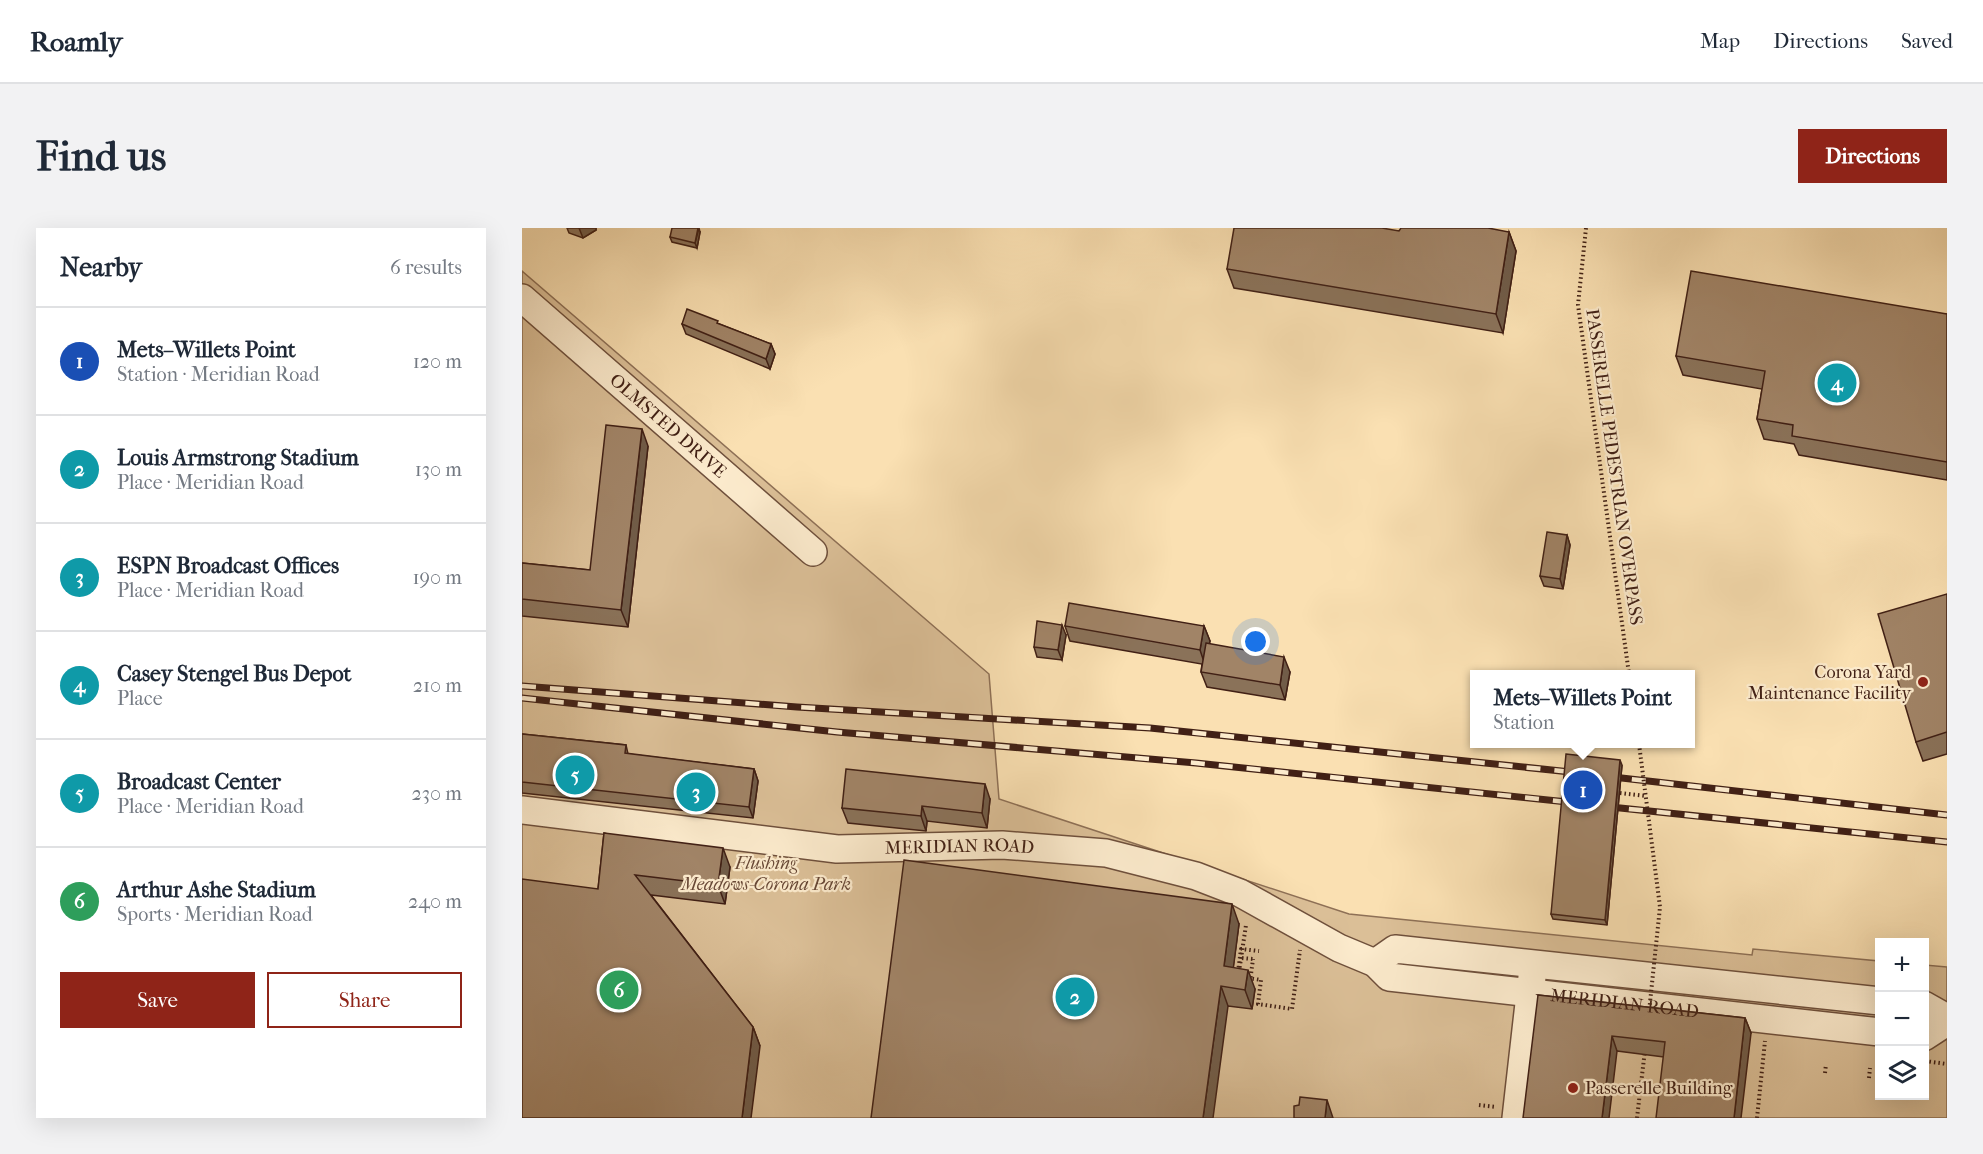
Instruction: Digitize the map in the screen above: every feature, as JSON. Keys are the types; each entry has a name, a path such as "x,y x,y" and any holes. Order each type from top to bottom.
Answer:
{"street":[{"name":"OLMSTED DRIVE","path":"522,298 813,552"},
{"name":"MERIDIAN ROAD","path":"522,810 837,849 1002,845 1106,853 1196,876 1240,893 1340,948 1375,963 1389,977 1875,1031"},
{"name":"MERIDIAN ROAD","path":"1375,963 1395,949 1875,1000"},
{"path":"1504,1112 1530,994 1533,964"},
{"path":"1929,1008 1947,1020 1929,1033"}],"path":[{"name":"PASSERELLE PEDESTRIAN OVERPASS","path":"1586,228 1578,305 1628,670"},
{"path":"1640,748 1660,907 1648,1023"},
{"path":"1620,793 1646,796"},
{"path":"1237,984 1246,925"},
{"path":"1236,976 1236,964 1241,949 1259,951"},
{"path":"1236,976 1261,980 1258,1004 1292,1009 1300,949"},
{"path":"1236,976 1242,958 1253,959 1249,986 1243,985"},
{"path":"1757,1118 1767,1019"},
{"path":"1637,1118 1646,1044"},
{"path":"1929,1062 1947,1064"},
{"path":"1825,1073 1826,1064"},
{"path":"1869,1078 1870,1068"},
{"path":"1479,1105 1504,1112"}],"green space":[{"name":"Flushing Meadows-Corona Park","path":"522,271 989,674 999,799 1349,914 1752,955 1753,949 1875,961 1875,1100 1929,1100 1929,965 1947,967 1947,1118 522,1118"}],"building":[{"path":"672,228 698,228 695,243 670,237"},
{"path":"1234,228 1382,228 1399,231 1401,228 1488,228 1509,232 1496,314 1227,269"},
{"path":"1691,271 1947,314 1947,462 1792,436 1793,425 1757,419 1765,371 1676,356"},
{"path":"687,309 771,344 766,359 682,324"},
{"path":"606,425 642,429 621,610 522,599 522,563 590,570"},
{"path":"1547,532 1567,535 1560,579 1540,576"},
{"name":"Corona Yard Maintenance Facility","path":"1947,594 1947,732 1916,742 1878,614"},
{"path":"1069,603 1204,626 1200,650 1065,626"},
{"path":"1037,621 1062,625 1058,650 1034,647"},
{"path":"1206,643 1284,657 1280,685 1201,672"},
{"path":"522,734 626,745 625,753 754,769 749,807 522,782"},
{"path":"1566,754 1620,760 1605,920 1551,914"},
{"path":"846,769 985,784 982,813 922,806 921,816 842,808"},
{"path":"604,833 723,848 718,885 635,875 753,1027 742,1118 522,1118 522,879 598,889"},
{"path":"904,860 1232,904 1224,966 1248,970 1245,990 1221,986 1203,1118 871,1118"},
{"name":"Passerelle Building","path":"1538,995 1745,1018 1734,1118 1656,1118 1665,1042 1612,1036 1602,1118 1523,1118"},
{"path":"1300,1097 1327,1100 1325,1118 1294,1118 1294,1106 1299,1105"}],"railway":[{"path":"522,686 797,707 1150,728 1580,773"},
{"path":"522,698 837,732 1196,763 1577,803"},
{"path":"1604,776 1947,815"},
{"path":"1601,806 1947,842"}],"place":[{"name":"Casey Stengel Bus Depot","path":"1837,383"},
{"name":"Corona Yard Maintenance Facility","path":"1923,682"},
{"name":"Broadcast Center","path":"575,775"},
{"name":"Mets–Willets Point","path":"1583,790"},
{"name":"ESPN Broadcast Offices","path":"696,792"},
{"name":"Arthur Ashe Stadium","path":"619,990"},
{"name":"Louis Armstrong Stadium","path":"1075,997"},
{"name":"Passerelle Building","path":"1573,1088"}]}
